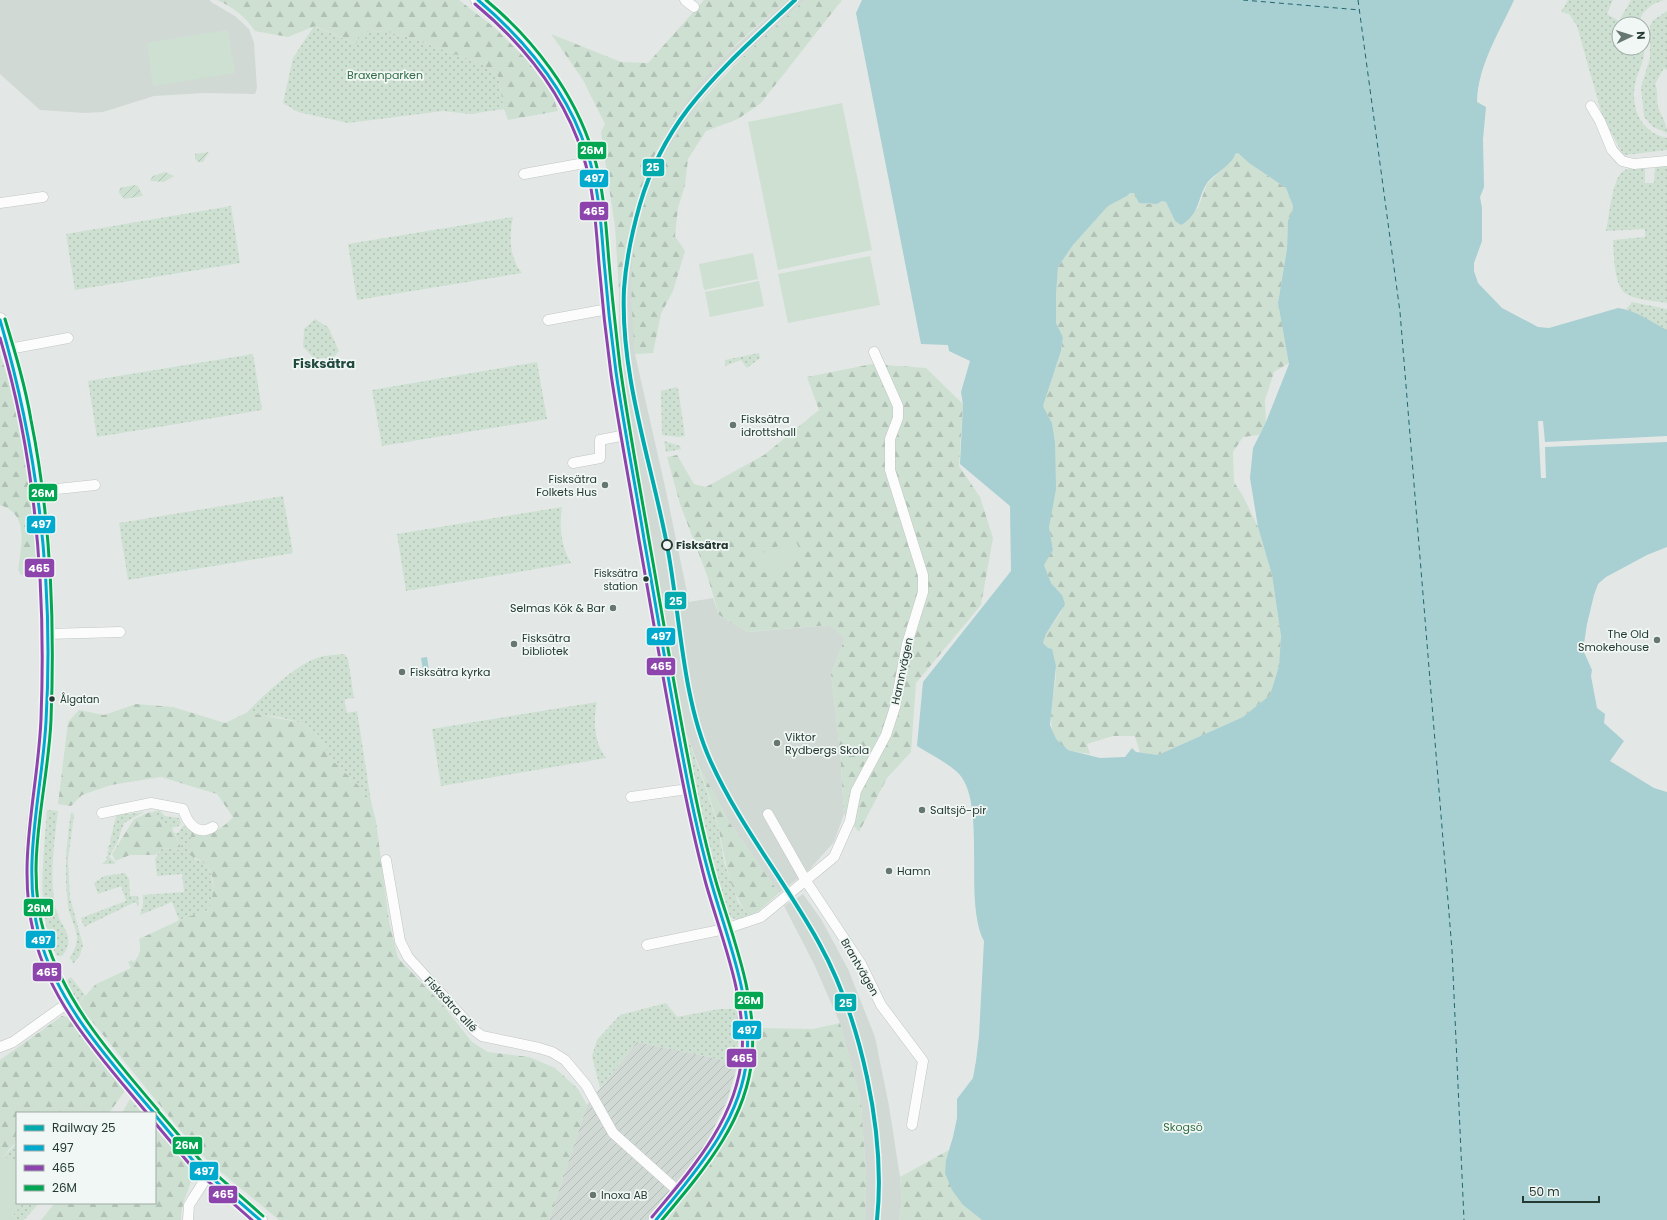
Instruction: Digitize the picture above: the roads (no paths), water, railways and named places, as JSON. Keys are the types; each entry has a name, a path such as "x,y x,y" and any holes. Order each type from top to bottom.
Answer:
{"street":[{"path":"478,0 496,14 540,62 564,100 584,140 590,162 596,186 608,309 626,435 688,789 706,864 743,992 747,1026 747,1062 742,1084 726,1123 707,1156 656,1220"},
{"path":"685,0 694,7"},
{"path":"1591,106 1600,121 1612,150 1622,161 1634,164 1667,161"},
{"path":"524,174 590,162"},
{"path":"0,204 43,197"},
{"path":"548,320 608,309"},
{"path":"0,320 27,416 38,491 45,556 48,634 45,732 34,817 31,858 33,907 47,960 56,980 97,1043 152,1112"},
{"path":"9,349 68,338"},
{"name":"Hamnvägen","path":"647,946 724,930 761,917 834,857 850,821 856,792 886,735 894,707 907,644 923,592 923,575 919,558 890,470 890,439 898,418 898,406 874,352"},
{"path":"573,463 600,458 600,440 626,435"},
{"path":"38,491 95,485"},
{"path":"48,634 120,632"},
{"path":"631,797 688,789"},
{"path":"102,813 156,803 183,809 188,823 198,828 206,830 213,827"},
{"name":"Brantvägen","path":"768,814 806,881 860,964 881,1005 923,1060 912,1125"},
{"name":"Fisksätra allé","path":"386,860 400,941 408,957 474,1030 482,1036 539,1048 552,1052 565,1060 586,1085 613,1133 679,1192"},
{"path":"0,1047 13,1042 69,1002"},
{"path":"156,1116 196,1164 260,1220"},
{"path":"188,1220 189,1205 208,1175"}],"water":[{"path":"862,0 1514,0 1485,62 1478,88 1477,102 1486,107 1483,139 1484,187 1480,197 1482,208 1482,241 1474,263 1474,271 1478,283 1502,308 1538,327 1549,328 1618,308 1631,311 1667,330 1667,547 1647,555 1606,577 1598,584 1587,624 1583,650 1592,670 1591,676 1597,708 1605,714 1604,723 1624,741 1610,761 1654,788 1667,792 1667,1220 982,1220 963,1205 952,1190 945,1173 946,1160 957,1118 957,1099 973,1078 976,1061 979,1036 984,941 978,923 975,901 974,826 971,803 966,785 956,771 917,746 923,682 1011,571 1010,506 960,464 963,405 961,392 970,361 949,351 948,345 921,344 856,13","holes":["1238,153 1249,163 1286,188 1293,206 1292,213 1288,220 1287,249 1278,303 1289,364 1266,422 1253,448 1250,478 1258,527 1272,575 1281,636 1279,666 1270,695 1243,717 1158,755 1136,752 1132,748 1125,757 1100,758 1068,750 1056,739 1050,725 1056,666 1052,649 1048,648 1043,643 1046,634 1065,604 1062,595 1051,583 1044,565 1053,550 1049,527 1056,489 1055,442 1052,423 1043,406 1061,351 1063,337 1056,323 1058,267 1073,245 1108,206 1130,193 1134,193 1139,203 1157,204 1162,201 1166,202 1175,221 1181,225 1192,216 1207,183 1234,158 1235,154"]},
{"path":"427,657 430,676 424,677 421,658"}],"rail line":[{"name":"25","path":"795,0 739,53 700,94 680,120 666,143 644,191 632,236 625,278 624,321 632,386 667,545 693,710 710,760 722,784 748,830 792,897 819,943 834,973 847,1006 858,1041 874,1115 878,1151 879,1187 877,1220"}],"place":[{"name":"Fisksätra idrottshall","path":"733,425"},
{"name":"Fisksätra Folkets Hus","path":"605,485"},
{"name":"Fisksätra","path":"667,545"},
{"name":"Fisksätra station","path":"646,579"},
{"name":"Selmas Kök & Bar","path":"613,608"},
{"name":"The Old Smokehouse","path":"1657,640"},
{"name":"Fisksätra bibliotek","path":"514,644"},
{"name":"Fisksätra kyrka","path":"402,672"},
{"name":"Ålgatan","path":"52,699"},
{"name":"Viktor Rydbergs Skola","path":"777,743"},
{"name":"Saltsjö-pir","path":"922,810"},
{"name":"Hamn","path":"889,871"},
{"name":"Inoxa AB","path":"593,1195"}],"district":[{"name":"Fisksätra","path":"324,363"}],"park label":[{"name":"Braxenparken","path":"385,75"},
{"name":"Skogsö","path":"1183,1127"}]}
